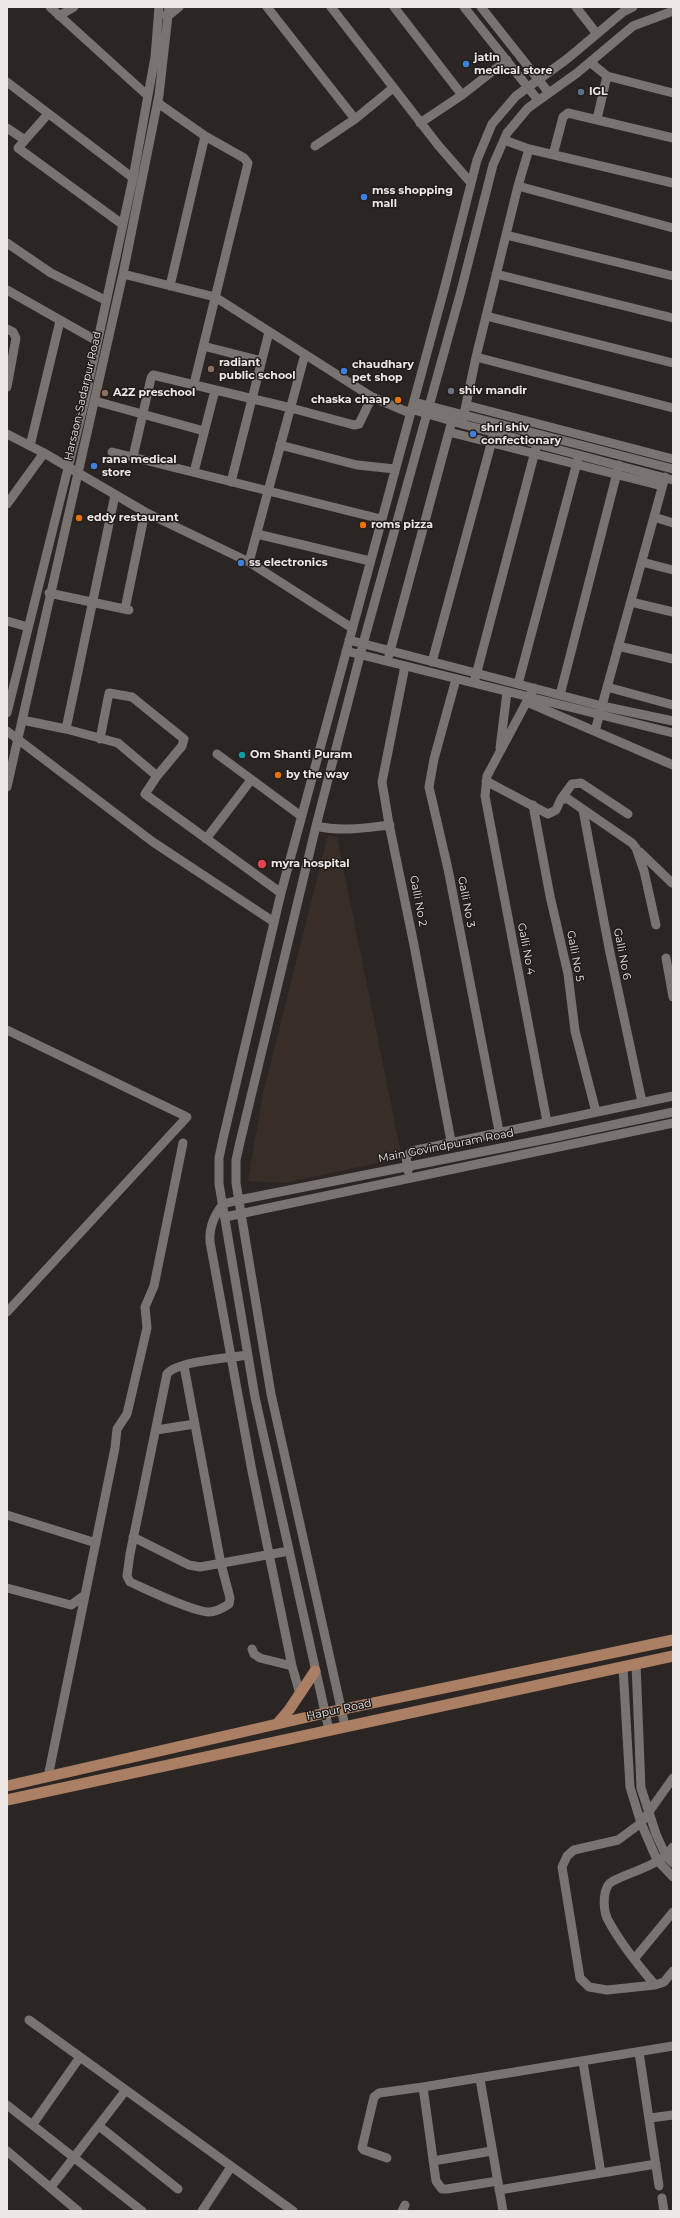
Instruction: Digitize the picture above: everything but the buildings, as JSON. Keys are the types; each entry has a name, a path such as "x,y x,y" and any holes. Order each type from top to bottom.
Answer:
{"main road":[{"name":"Hapur Road","path":"7,1786 325,1713 673,1640"},
{"name":"Hapur Road","path":"7,1800 673,1656"},
{"path":"277,1724 300,1694 315,1671"}],"street":[{"path":"50,7 148,96"},
{"path":"60,16 74,7"},
{"path":"159,11 169,11 179,7"},
{"path":"267,7 355,119"},
{"path":"331,7 420,123 471,183"},
{"path":"394,7 462,95"},
{"path":"464,7 529,86 538,100"},
{"path":"481,7 549,93"},
{"path":"576,7 597,34"},
{"path":"329,1730 255,1397 219,1184 219,1158 233,1090 281,893 412,408 477,160 492,124 516,96 633,7"},
{"name":"Harsaon-Sadarpur Road","path":"7,713 68,467 97,341 148,96 155,57 159,11"},
{"name":"Harsaon-Sadarpur Road","path":"7,787 123,274 158,104 169,11"},
{"path":"345,1726 271,1394 236,1168 240,1142 316,826 363,644 428,410 493,166 504,140 516,121 538,100 590,62 633,26 673,11"},
{"path":"420,123 462,95 507,60"},
{"path":"590,62 607,76 673,93"},
{"path":"596,119 607,76"},
{"path":"7,82 132,178"},
{"path":"315,146 355,119 393,88"},
{"path":"158,104 205,136 246,159 248,165 194,384"},
{"path":"553,155 564,115 568,113 673,138"},
{"path":"48,114 18,148 122,224"},
{"path":"7,128 25,140"},
{"path":"170,286 205,136"},
{"path":"504,140 553,155 673,183"},
{"path":"463,420 476,357 496,274 518,186 530,149"},
{"path":"518,186 673,228"},
{"path":"506,235 673,276"},
{"path":"7,243 51,273 105,300"},
{"path":"123,274 215,297 372,397 412,408 428,410 453,418 673,469"},
{"path":"496,274 673,318"},
{"path":"7,290 97,341"},
{"path":"486,316 673,363"},
{"path":"30,446 60,321"},
{"path":"7,329 13,332 16,338 7,387"},
{"path":"231,482 269,332"},
{"path":"203,346 262,361"},
{"path":"249,562 305,354"},
{"path":"476,357 673,408"},
{"path":"133,457 152,376 194,384 357,425 372,397"},
{"path":"194,472 215,390"},
{"path":"95,401 204,431"},
{"path":"466,405 673,459"},
{"path":"388,661 453,418"},
{"path":"463,420 494,433 579,455 618,470"},
{"path":"450,432 577,464 618,470 667,481 654,517 595,731"},
{"path":"432,662 494,433"},
{"path":"7,434 44,452 77,474 145,512 249,562 352,628"},
{"path":"473,683 537,444"},
{"path":"280,445 357,465 395,469"},
{"path":"7,504 44,452"},
{"path":"112,452 382,519"},
{"path":"518,684 579,455"},
{"path":"560,695 618,470"},
{"path":"66,729 115,495"},
{"path":"50,593 128,610 145,512"},
{"path":"654,517 673,523"},
{"path":"257,534 370,561"},
{"path":"642,562 673,570"},
{"path":"631,602 673,612"},
{"path":"7,621 28,627"},
{"path":"349,640 602,706 673,721"},
{"path":"618,646 673,660"},
{"path":"346,651 507,692 673,765"},
{"name":"Galli No 2","path":"405,666 382,782 451,1141"},
{"name":"Galli No 3","path":"456,679 434,759 429,787 448,869 499,1131"},
{"path":"607,687 673,705"},
{"path":"534,688 486,781 546,813 552,814 572,784 581,783 628,814"},
{"path":"500,753 507,692"},
{"path":"100,738 109,693 132,697 184,740 182,746 157,776 146,794 281,893"},
{"path":"528,700 673,733"},
{"path":"22,720 66,729 118,743 157,776"},
{"path":"7,731 153,842 274,922"},
{"path":"217,754 250,780 301,816"},
{"path":"206,839 250,780"},
{"name":"Galli No 4","path":"486,781 485,796 547,1122"},
{"path":"561,799 568,799 636,848 672,883"},
{"name":"Galli No 5","path":"533,805 550,896 568,974 575,1031 596,1112"},
{"name":"Galli No 6","path":"583,810 609,948 642,1102"},
{"path":"316,826 335,830 350,830 390,825"},
{"path":"636,848 644,870 656,925"},
{"path":"666,958 673,998"},
{"path":"7,1030 186,1117 7,1312"},
{"path":"409,1178 406,1157 412,1151 451,1141 673,1096"},
{"name":"Main Govindpuram Road","path":"223,1204 673,1112"},
{"path":"225,1217 673,1123"},
{"path":"48,1777 115,1448 117,1430 128,1410 147,1328 145,1307 154,1286 183,1143"},
{"path":"223,1204 211,1224 210,1242 231,1358 292,1666 300,1694"},
{"path":"184,1366 221,1564 230,1598 229,1604 220,1610 208,1612 166,1598 130,1582 126,1576 167,1374 171,1369 184,1366 248,1355"},
{"path":"156,1430 195,1424"},
{"path":"7,1515 96,1543"},
{"path":"133,1537 189,1565 206,1568 289,1551"},
{"path":"7,1588 71,1606 85,1595"},
{"path":"252,1649 254,1654 260,1658 292,1666"},
{"path":"636,1664 641,1788 648,1812 666,1856 673,1863"},
{"path":"623,1666 630,1787 641,1823 657,1860 673,1877"},
{"path":"626,1725 638,1724"},
{"path":"673,1778 641,1823 618,1840 574,1850 567,1856 562,1867 580,1978 589,1987 607,1990 655,1985 664,1982 673,1971"},
{"path":"655,1985 606,1916 604,1893 611,1882 643,1870 657,1860 666,1856 673,1847"},
{"path":"635,1958 673,1912"},
{"path":"29,2020 231,2167 282,2208 293,2211"},
{"path":"387,2158 362,2148 374,2098 379,2093 480,2079 673,2046"},
{"path":"639,2052 659,2186"},
{"path":"33,2124 80,2056"},
{"path":"584,2062 601,2174"},
{"path":"480,2079 502,2210"},
{"path":"423,2087 432,2161 436,2181 442,2189 499,2186 601,2174 656,2164"},
{"path":"51,2187 126,2090"},
{"path":"7,2105 142,2211"},
{"path":"650,2118 673,2115"},
{"path":"99,2126 178,2189"},
{"path":"432,2161 492,2150"},
{"path":"7,2151 78,2211"},
{"path":"202,2211 231,2167"},
{"path":"662,2198 664,2211"}],"shaded area":[{"path":"328,835 337,837 402,1158 285,1183 248,1181 263,1093"}],"place":[{"name":"jatin medical store","path":"466,64"},
{"name":"IGL","path":"581,92"},
{"name":"mss shopping mall","path":"364,197"},
{"name":"radiant public school","path":"211,369"},
{"name":"chaudhary pet shop","path":"344,371"},
{"name":"shiv mandir","path":"451,391"},
{"name":"A2Z preschool","path":"105,393"},
{"name":"chaska chaap","path":"398,400"},
{"name":"shri shiv confectionary","path":"473,434"},
{"name":"rana medical store","path":"94,466"},
{"name":"eddy restaurant","path":"79,518"},
{"name":"roms pizza","path":"363,525"},
{"name":"ss electronics","path":"241,563"},
{"name":"Om Shanti Puram","path":"242,755"},
{"name":"by the way","path":"278,775"},
{"name":"myra hospital","path":"262,864"}]}
